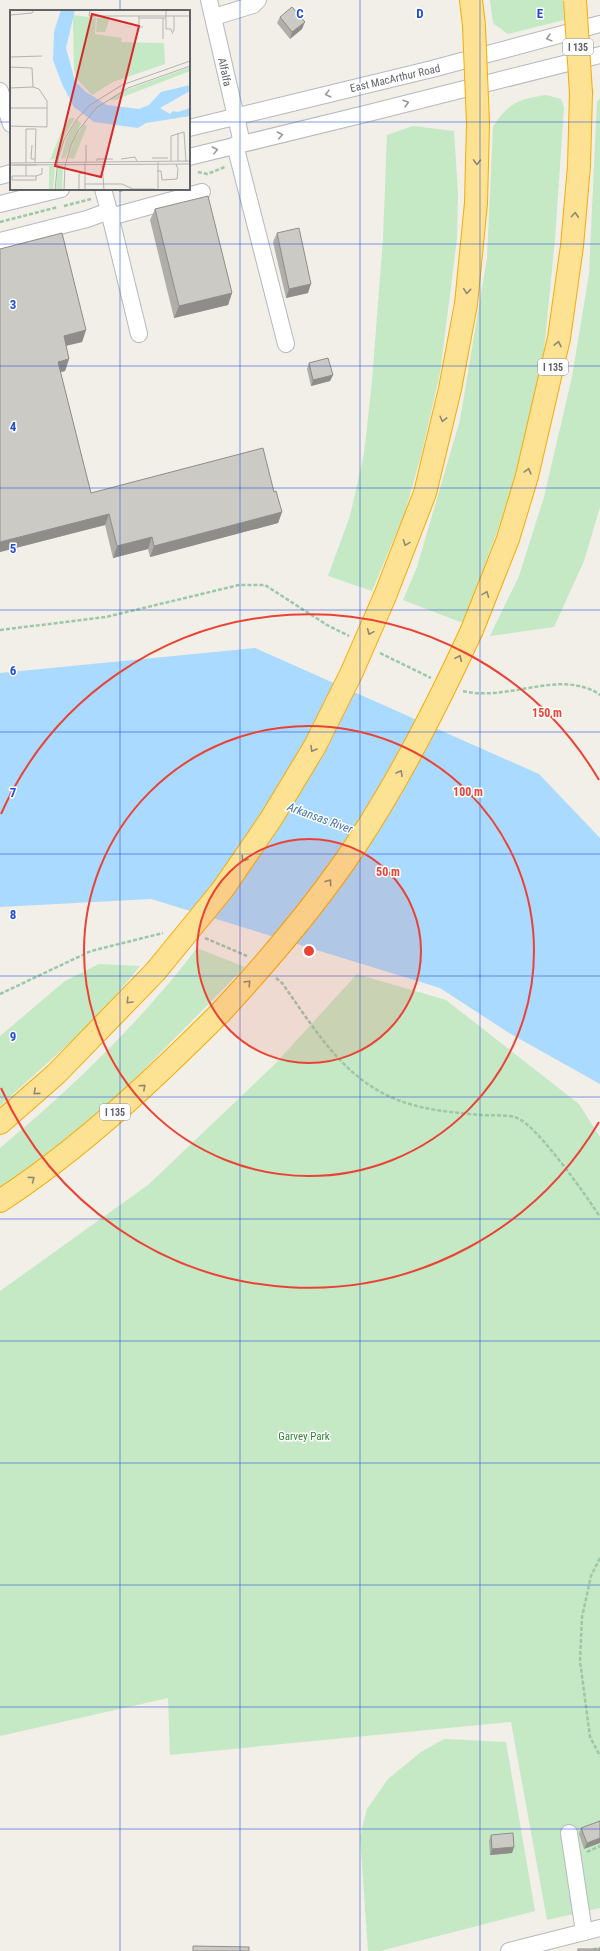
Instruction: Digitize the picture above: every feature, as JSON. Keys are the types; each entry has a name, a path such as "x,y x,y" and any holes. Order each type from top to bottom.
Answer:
{"highway":[{"path":"0,1123 56,1074 156,972 223,890 271,819 315,746 351,674 386,596 425,493 450,389 466,304 476,203 478,123 474,26 471,0"},
{"name":"I 135","path":"0,1201 30,1182 86,1139 172,1062 267,963 310,909 356,845 398,776 437,706 472,630 508,539 527,476 559,338 573,231 579,166 581,93 575,0"}],"street":[{"name":"Alfalfa","path":"209,0 235,116 238,144 286,344"},
{"path":"214,17 253,5 258,0"},
{"name":"East MacArthur Road","path":"190,128 432,69 600,24"},
{"path":"190,157 600,55"},
{"path":"0,91 10,121"},
{"path":"0,176 10,173"},
{"path":"0,204 57,190"},
{"path":"103,190 139,334"},
{"path":"0,240 202,192"},
{"path":"569,1833 584,1932"},
{"path":"509,1951 600,1928"}],"path":[{"path":"0,630 106,617 239,585 265,585 327,625 354,639"},
{"path":"375,650 437,680"},
{"path":"458,689 492,694 562,684 586,687 600,695"},
{"path":"0,994 91,950 164,932"},
{"path":"203,937 249,957"},
{"path":"272,974 282,983 321,1038 350,1071 378,1090 398,1100 438,1111 517,1118 532,1126 589,1200 600,1217"},
{"path":"600,1558 591,1576 582,1617 580,1661 590,1737 600,1756"},
{"path":"587,1951 600,1948"}],"green space":[{"path":"490,0 563,0 564,20 508,34 493,23"},
{"path":"546,95 561,99 564,107 555,239 544,351 521,455 501,521 463,623 403,600 417,567 460,420 487,258 493,127 509,107 528,98"},
{"path":"600,99 600,507 584,561 554,627 490,636 519,576 544,497 572,377 589,274 597,101"},
{"path":"413,126 454,131 458,193 457,239 440,373 421,456 405,512 372,591 328,576 350,516 364,454 372,381 383,239 387,135"},
{"path":"197,948 245,967 106,1108 43,1160 0,1189 0,1148 53,1102 104,1054 175,976"},
{"path":"99,964 140,966 98,1017 0,1106 0,1036 65,981"},
{"name":"Garvey Park","path":"357,974 446,1000 579,1104 600,1137 600,1908 547,1920 511,1722 170,1755 168,1698 0,1736 0,1291 148,1185 274,1065"},
{"path":"444,1739 506,1742 535,1911 380,1951 368,1951 360,1836 367,1809 388,1779 421,1752"}],"water":[{"name":"Arkansas River","path":"255,648 539,774 600,838 600,1084 509,1033 440,988 151,899 0,907 0,673"}],"building":[{"path":"292,7 305,22 292,32 280,17"},
{"path":"208,196 232,293 179,306 155,209"},
{"path":"299,228 311,284 289,289 277,233"},
{"path":"62,233 86,330 64,336 69,359 58,362 91,493 263,448 274,492 276,491 282,512 154,546 152,537 117,546 109,514 0,542 0,249"},
{"path":"328,358 333,375 313,380 309,363"},
{"path":"600,1821 600,1838 587,1843 581,1828"},
{"path":"513,1833 514,1847 492,1849 491,1835"},
{"path":"193,1946 249,1947 249,1951 193,1951"},
{"path":"578,1949 600,1949 600,1951 578,1951"}]}
